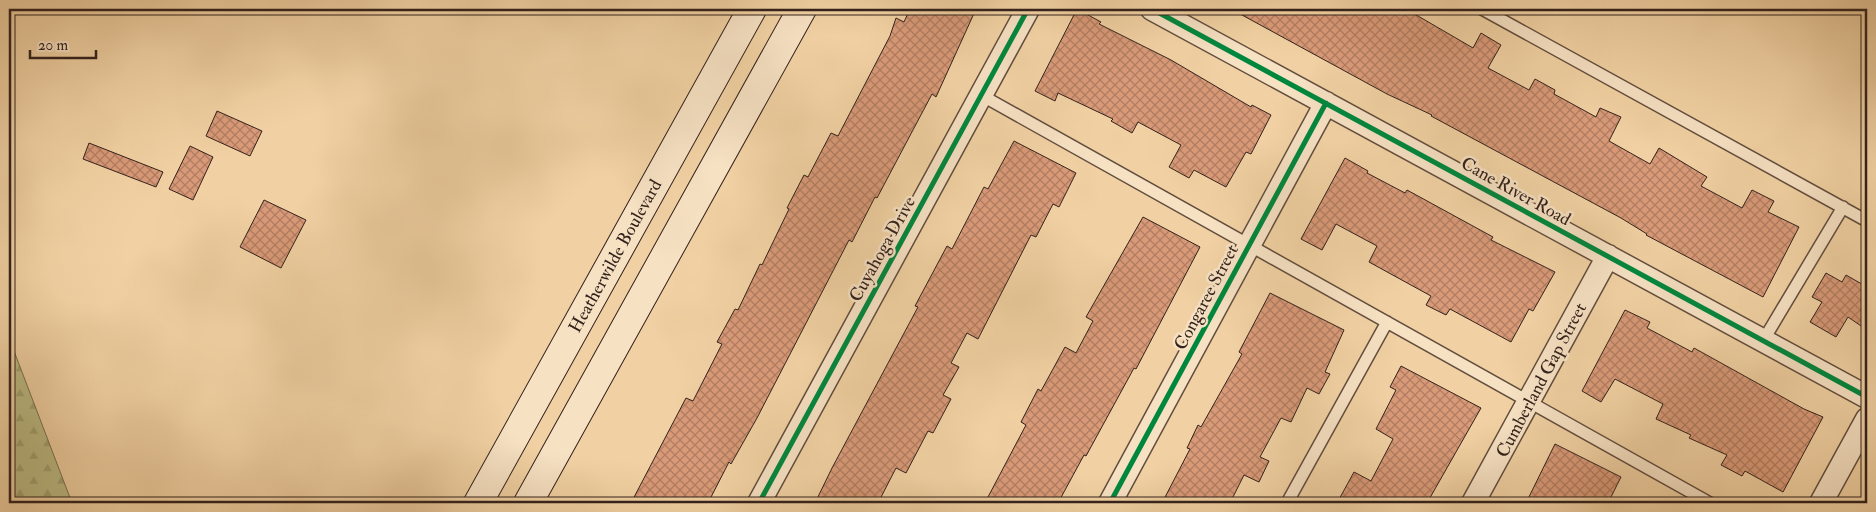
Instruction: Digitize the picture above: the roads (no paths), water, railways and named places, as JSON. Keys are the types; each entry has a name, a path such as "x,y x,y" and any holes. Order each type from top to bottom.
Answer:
{"main road":[{"name":"Heatherwilde Boulevard","path":"478,503 752,9"},
{"path":"528,503 802,9"}],"street":[{"name":"Cuyahoga Drive","path":"760,503 1028,9"},
{"name":"Cane River Road","path":"1152,9 1867,397"},
{"name":"Congaree Street","path":"1110,503 1326,103"},
{"name":"Cumberland Gap Street","path":"1474,503 1608,256"},
{"path":"1822,503 1867,419"}],"lane":[{"path":"1482,9 1867,221"},
{"path":"981,95 1710,503"},
{"path":"1763,341 1843,207"},
{"path":"1287,503 1387,322"}]}
